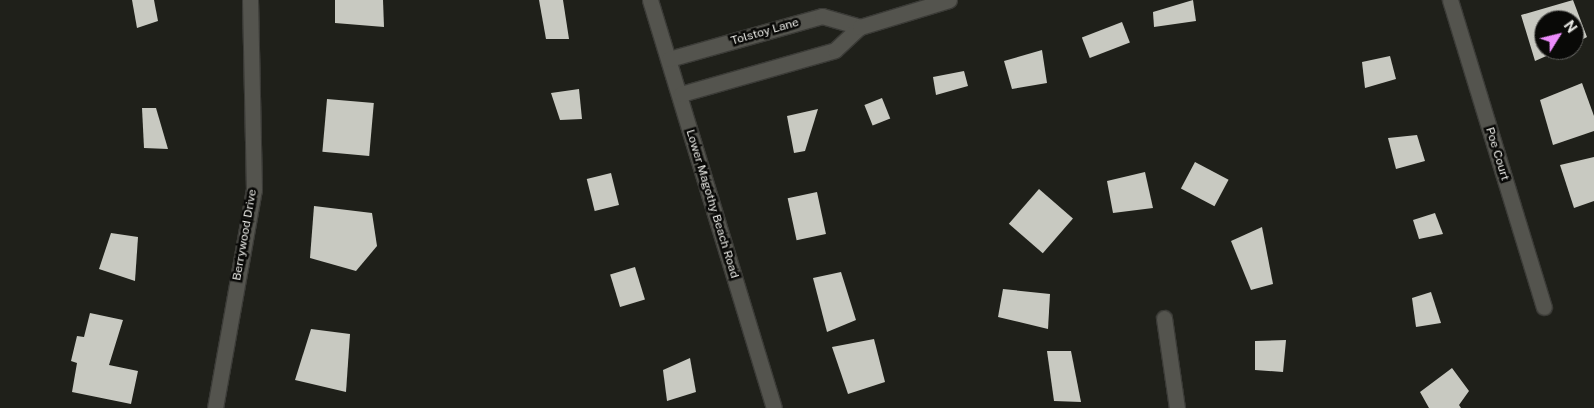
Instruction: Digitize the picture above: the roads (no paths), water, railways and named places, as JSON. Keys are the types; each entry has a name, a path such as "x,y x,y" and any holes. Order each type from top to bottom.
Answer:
{"street":[{"name":"Berrywood Drive","path":"215,408 254,190 250,0"},
{"name":"Lower Magothy Beach Road","path":"650,0 681,94 680,99 774,408"},
{"path":"681,94 834,50 860,27 949,0"},
{"name":"Poe Court","path":"1450,0 1544,307"},
{"name":"Tolstoy Lane","path":"669,59 822,16 860,27"},
{"path":"1164,318 1177,408"}]}
